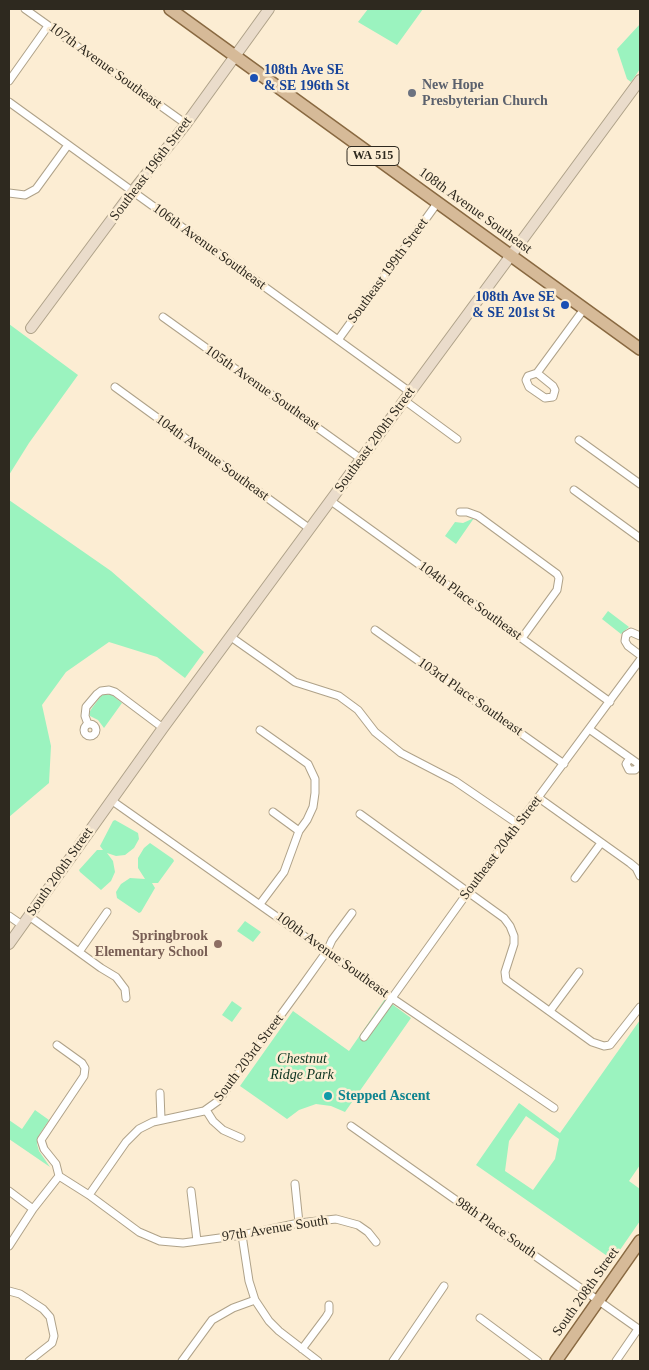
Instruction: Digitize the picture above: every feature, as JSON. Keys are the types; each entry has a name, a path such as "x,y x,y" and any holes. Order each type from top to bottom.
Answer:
{"main road":[{"name":"108th Avenue Southeast","path":"170,9 640,349"},
{"name":"South 208th Street","path":"556,1361 640,1241"}],"street":[{"name":"107th Avenue Southeast","path":"25,9 186,124"},
{"name":"Southeast 196th Street","path":"31,328 132,192 186,124 269,9"},
{"path":"9,81 48,26"},
{"name":"Southeast 200th Street","path":"111,800 640,80"},
{"name":"106th Avenue Southeast","path":"9,102 338,340 458,439"},
{"path":"9,193 29,194 41,183 68,145"},
{"name":"Southeast 199th Street","path":"338,340 438,202"},
{"path":"537,373 584,309"},
{"name":"105th Avenue Southeast","path":"163,317 361,458"},
{"name":"104th Avenue Southeast","path":"115,387 310,529"},
{"path":"579,440 640,484"},
{"path":"574,490 640,538"},
{"name":"104th Place Southeast","path":"331,501 610,702"},
{"path":"460,512 478,516 552,569 559,578 557,590 522,638"},
{"name":"103rd Place Southeast","path":"375,630 564,764"},
{"path":"640,636 631,632 626,635 625,641 628,646 640,655"},
{"path":"231,637 294,682 339,696 358,710 376,732 400,753 463,786 518,824"},
{"name":"Southeast 204th Street","path":"364,1037 468,892 640,660"},
{"path":"88,724 85,716 86,707 97,694 108,690 115,692 164,728"},
{"path":"589,729 640,765"},
{"path":"260,730 304,761 312,770 315,779 313,807 299,831 284,872 260,904"},
{"path":"539,798 636,868 640,876"},
{"name":"100th Avenue Southeast","path":"111,800 392,998 554,1108"},
{"name":"South 200th Street","path":"9,944 111,800"},
{"path":"272,812 299,831"},
{"path":"360,814 504,918 514,936 514,944 505,972 506,980 592,1042 604,1046 610,1045 640,1007"},
{"path":"576,878 601,843"},
{"path":"79,952 107,912"},
{"name":"South 203rd Street","path":"89,1195 133,1135 145,1125 161,1120 196,1114 206,1110 218,1101 352,913"},
{"path":"9,916 22,925"},
{"path":"29,916 116,977 125,989 126,998"},
{"path":"550,1011 579,972"},
{"path":"9,1246 33,1209 59,1176 56,1164 44,1150 41,1140 84,1076 85,1068 82,1063 56,1046"},
{"path":"160,1093 161,1120"},
{"path":"206,1110 222,1130 241,1138"},
{"name":"98th Place South","path":"351,1126 639,1330"},
{"name":"97th Avenue South","path":"59,1176 89,1195 139,1232 170,1243 184,1243 242,1235 336,1219 364,1229 376,1242"},
{"path":"294,1184 299,1224"},
{"path":"9,1191 33,1209"},
{"path":"191,1191 197,1241"},
{"path":"242,1235 248,1281 255,1300 269,1321 290,1341 318,1361"},
{"path":"393,1361 444,1286"},
{"path":"9,1291 20,1294 43,1309 50,1317 54,1330 52,1343 29,1361"},
{"path":"182,1361 212,1320 234,1308 255,1300"},
{"path":"302,1349 330,1312 329,1305"},
{"path":"480,1318 538,1361"},
{"path":"616,1361 639,1330"}],"green space":[{"path":"368,9 423,9 397,45 358,22"},
{"path":"640,24 640,69 631,82 627,79 617,49"},
{"path":"9,324 78,375 29,443 9,475"},
{"path":"9,500 111,571 204,652 185,678 157,657 109,642 66,672 42,705 51,746 49,783 9,817"},
{"path":"474,518 456,544 445,536 455,522 463,523"},
{"path":"608,611 629,627 621,634 602,619"},
{"path":"105,694 112,695 122,703 104,728 89,713 101,696"},
{"path":"115,820 138,833 139,839 134,848 125,855 116,856 107,853 113,861 115,872 111,881 101,890 79,870 97,850 103,850 100,846"},
{"path":"150,843 174,861 158,883 152,883 155,888 139,913 117,898 116,892 121,884 130,878 145,879 138,868 138,858 144,848"},
{"path":"245,921 261,932 253,942 237,931"},
{"name":"Chestnut Ridge Park","path":"385,999 411,1018 345,1112 331,1106 316,1104 299,1110 287,1119 240,1086 293,1011 349,1051"},
{"path":"232,1001 242,1008 232,1022 222,1015"},
{"path":"640,1020 640,1165 629,1181 640,1189 640,1221 613,1260 476,1165 519,1103 560,1133","holes":["526,1116 559,1139 555,1159 533,1190 505,1171 509,1141"]},
{"path":"35,1110 49,1120 39,1135 37,1144 39,1151 50,1167 9,1139 9,1120 22,1129"}],"place":[{"name":"108th Ave SE & SE 196th St","path":"254,78"},
{"name":"New Hope Presbyterian Church","path":"412,93"},
{"name":"108th Ave SE & SE 201st St","path":"565,305"},
{"name":"Springbrook Elementary School","path":"218,944"},
{"name":"Stepped Ascent","path":"328,1096"}]}
